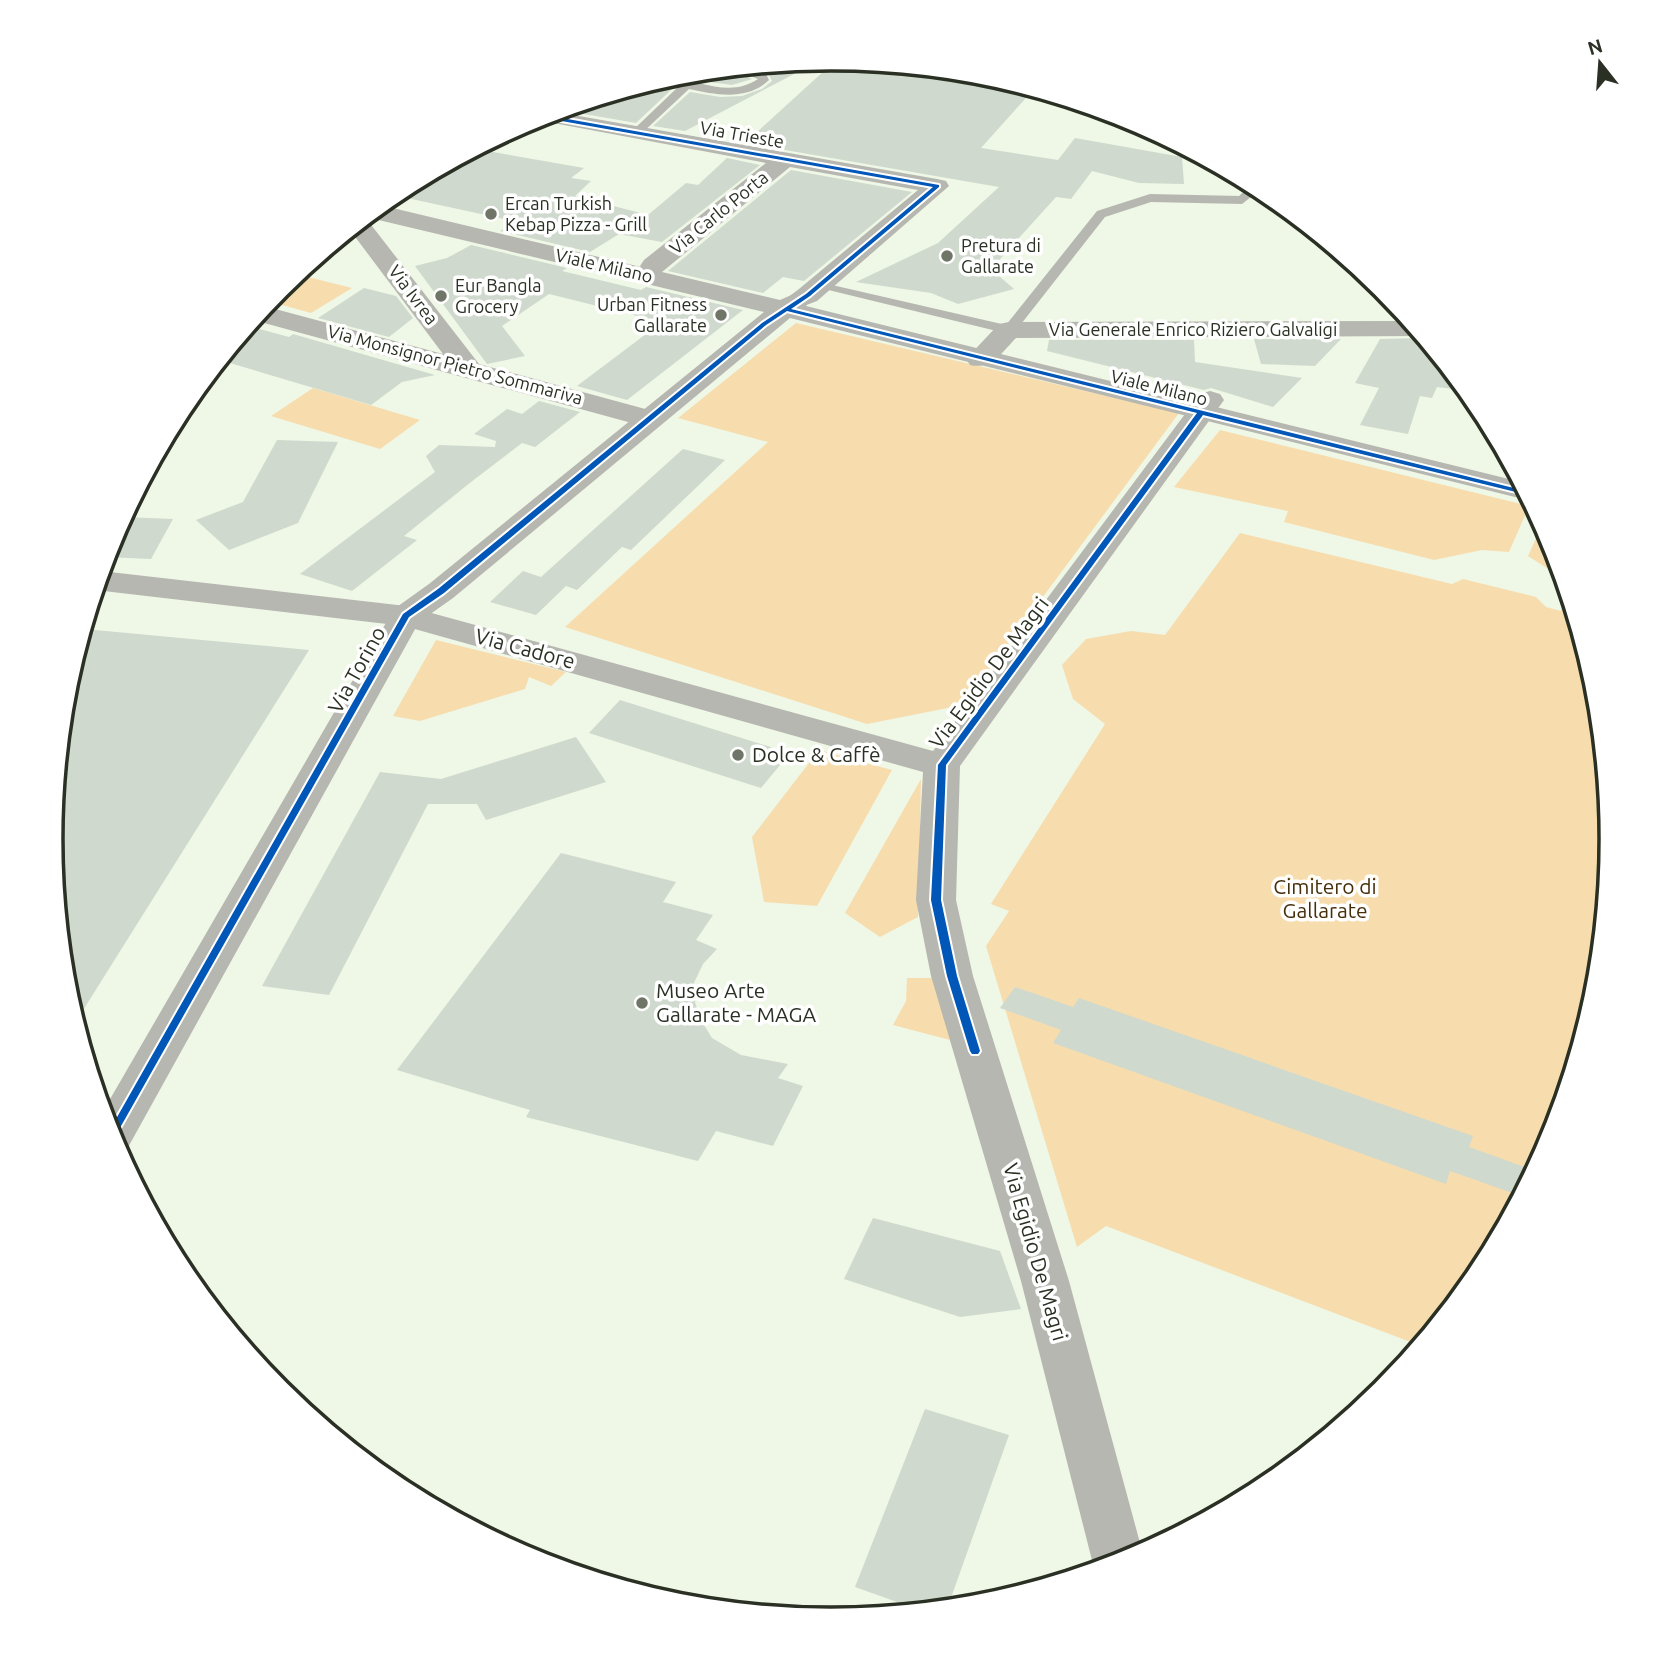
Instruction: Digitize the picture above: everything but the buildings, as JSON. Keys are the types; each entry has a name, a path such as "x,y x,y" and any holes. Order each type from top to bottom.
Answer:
{"street":[{"name":"Via Trieste","path":"564,120 937,186"},
{"name":"Via Carlo Porta","path":"653,266 785,159"},
{"name":"Via Torino","path":"118,1125 406,616 441,591 937,186"},
{"name":"Viale Milano","path":"397,206 994,345 1205,407 1516,490"},
{"name":"Viale Milano","path":"387,214 800,299"},
{"name":"Via Ivrea","path":"364,230 467,367"},
{"name":"Via Monsignor Pietro Sommariva","path":"270,316 467,367 650,419"},
{"name":"Via Generale Enrico Riziero Galvaligi","path":"994,345 1406,329"},
{"name":"Viale Milano","path":"1205,407 1505,472"},
{"name":"Via Egidio De Magri","path":"1116,1554 1045,1281 949,963 936,900 942,765 1205,407"},
{"name":"Via Cadore","path":"108,582 406,616 942,765"}],"lane":[{"path":"688,85 738,91 753,88 764,80 761,75"},
{"path":"637,132 687,85"},
{"path":"994,345 1101,214 1150,198 1242,201 1248,195"}],"green space":[{"path":"309,277 352,288 311,313 281,305"},
{"path":"796,323 1179,413 963,705 867,724 565,627 768,442 678,418"},
{"path":"313,388 420,420 380,449 271,416"},
{"path":"1220,430 1523,505 1526,512 1509,552 1482,550 1434,560 1284,522 1288,511 1174,487"},
{"name":"Cimitero di Gallarate","path":"1240,533 1452,584 1463,579 1536,597 1546,607 1561,611 1562,603 1585,690 1598,790 1598,890 1585,990 1574,1039 1542,1134 1497,1224 1441,1308 1412,1343 1106,1226 1077,1247 986,946 1009,911 991,904 1105,724 1073,699 1062,665 1086,639 1131,631 1165,635"},
{"name":"Cimitero di Gallarate","path":"1537,536 1551,571 1550,570 1528,556"},
{"path":"436,640 566,672 551,686 529,677 525,689 420,721 393,716"},
{"path":"819,750 892,770 817,906 764,902 752,837"},
{"path":"921,779 918,917 880,937 845,913"},
{"path":"907,978 935,978 950,1040 893,1025 906,1001"}],"cycle path":[{"path":"118,1125 406,616 441,591 764,324 808,295 937,186 563,120"},
{"path":"785,309 1516,490"},
{"path":"975,1051 952,976 936,900 942,765 1200,414"}],"place":[{"name":"Ercan Turkish Kebap Pizza - Grill","path":"491,214"},
{"name":"Pretura di Gallarate","path":"947,256"},
{"name":"Eur Bangla Grocery","path":"441,296"},
{"name":"Urban Fitness Gallarate","path":"721,315"},
{"name":"Dolce & Caffè","path":"738,755"},
{"name":"Museo Arte Gallarate - MAGA","path":"642,1003"}]}
